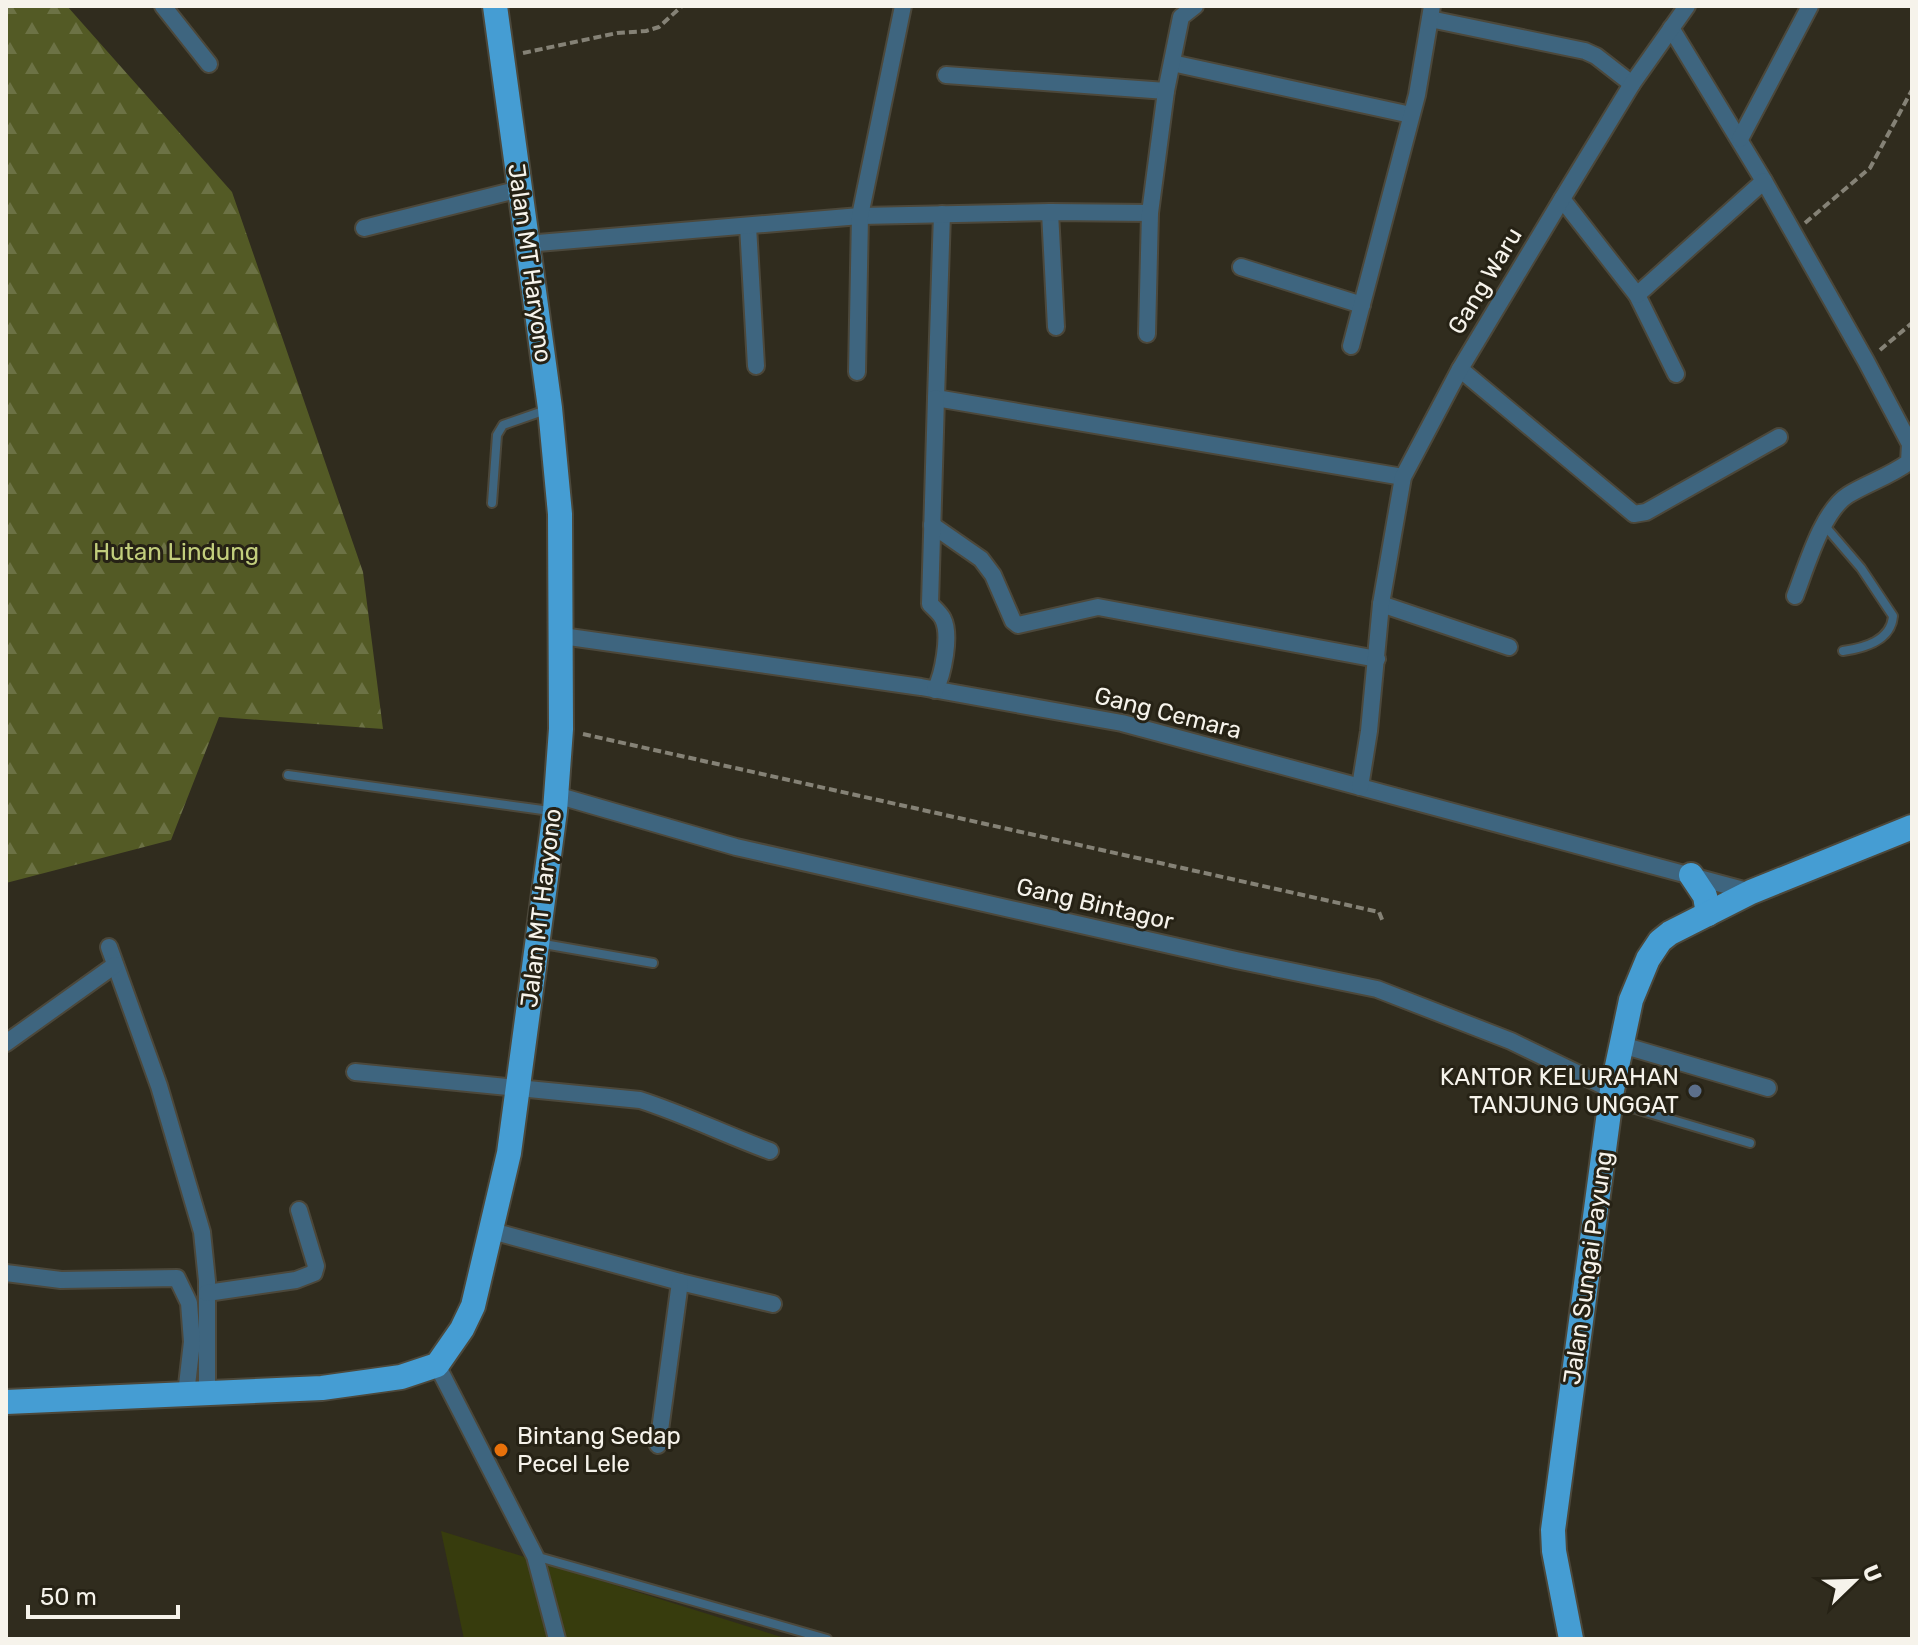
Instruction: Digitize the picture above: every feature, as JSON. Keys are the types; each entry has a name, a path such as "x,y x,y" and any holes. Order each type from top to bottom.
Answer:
{"main road":[{"name":"Jalan MT Haryono","path":"437,1365 462,1329 473,1306 509,1153 556,803 561,729 560,514 550,408 495,6"},
{"name":"Jalan Sungai Payung","path":"1571,1639 1554,1551 1553,1530 1612,1096 1631,1000 1648,959 1660,941 1751,892 1912,827"},
{"path":"1691,875 1705,896 1708,914"},
{"path":"6,1402 322,1388 401,1377 437,1365"}],"street":[{"path":"163,6 209,64"},
{"path":"857,372 860,216 903,6"},
{"path":"1147,334 1150,213 1166,91 1181,17 1195,6"},
{"name":"Gang Waru","path":"1377,659 1381,604 1403,477 1460,369 1562,199 1632,84 1687,6"},
{"path":"1740,139 1810,6"},
{"path":"1351,346 1411,115 1431,13 1585,51 1632,84"},
{"path":"1671,28 1740,139 1911,444 1909,462 1838,504 1825,526 1795,596"},
{"path":"1172,63 1411,115"},
{"path":"946,75 1166,91"},
{"path":"1637,295 1764,181"},
{"path":"364,228 520,189"},
{"path":"1562,199 1637,295 1676,374"},
{"path":"1050,212 1056,327"},
{"path":"526,244 860,216 1150,213"},
{"path":"935,690 941,678 945,651 944,620 930,604 942,214"},
{"path":"748,226 756,366"},
{"path":"1241,267 1362,305"},
{"path":"1460,369 1634,514 1646,512 1779,437"},
{"path":"936,398 1403,477"},
{"path":"932,525 981,559 993,575 1013,621 1018,625 1084,608 1113,609 1377,659 1360,787"},
{"path":"1381,604 1509,647"},
{"name":"Gang Cemara","path":"562,636 935,690 1122,723 1751,892"},
{"name":"Gang Bintagor","path":"556,803 736,847 1377,989 1511,1041 1612,1096"},
{"path":"109,947 159,1086 202,1232 207,1293 196,1393"},
{"path":"6,1043 115,965"},
{"path":"1622,1045 1768,1088"},
{"path":"355,1072 640,1100 683,1114 720,1133 770,1151"},
{"path":"207,1293 296,1280 314,1273 316,1266 299,1210"},
{"path":"492,1231 773,1304"},
{"path":"6,1273 61,1280 177,1278 189,1303 196,1393"},
{"path":"658,1445 680,1282"},
{"path":"437,1365 535,1556 557,1639"}],"lane":[{"path":"492,503 497,435 503,425 550,408"},
{"path":"1825,526 1861,568 1893,616 1890,629 1880,640 1843,651"},
{"path":"288,775 556,803"},
{"path":"537,943 653,963"},
{"path":"1612,1096 1750,1143"},
{"path":"535,1556 827,1639"}],"path":[{"path":"502,57 617,33 646,31 659,27 682,6"},
{"path":"1792,233 1870,168 1912,90"},
{"path":"1866,361 1912,323"},
{"path":"561,729 1379,912 1383,922"}],"green space":[{"name":"Hutan Lindung","path":"6,6 67,6 232,192 363,572 383,729 219,717 171,840 6,883"},
{"path":"441,1531 788,1639 464,1639"}],"place":[{"name":"KANTOR KELURAHAN TANJUNG UNGGAT","path":"1695,1091"},
{"name":"Bintang Sedap Pecel Lele","path":"501,1450"}]}
